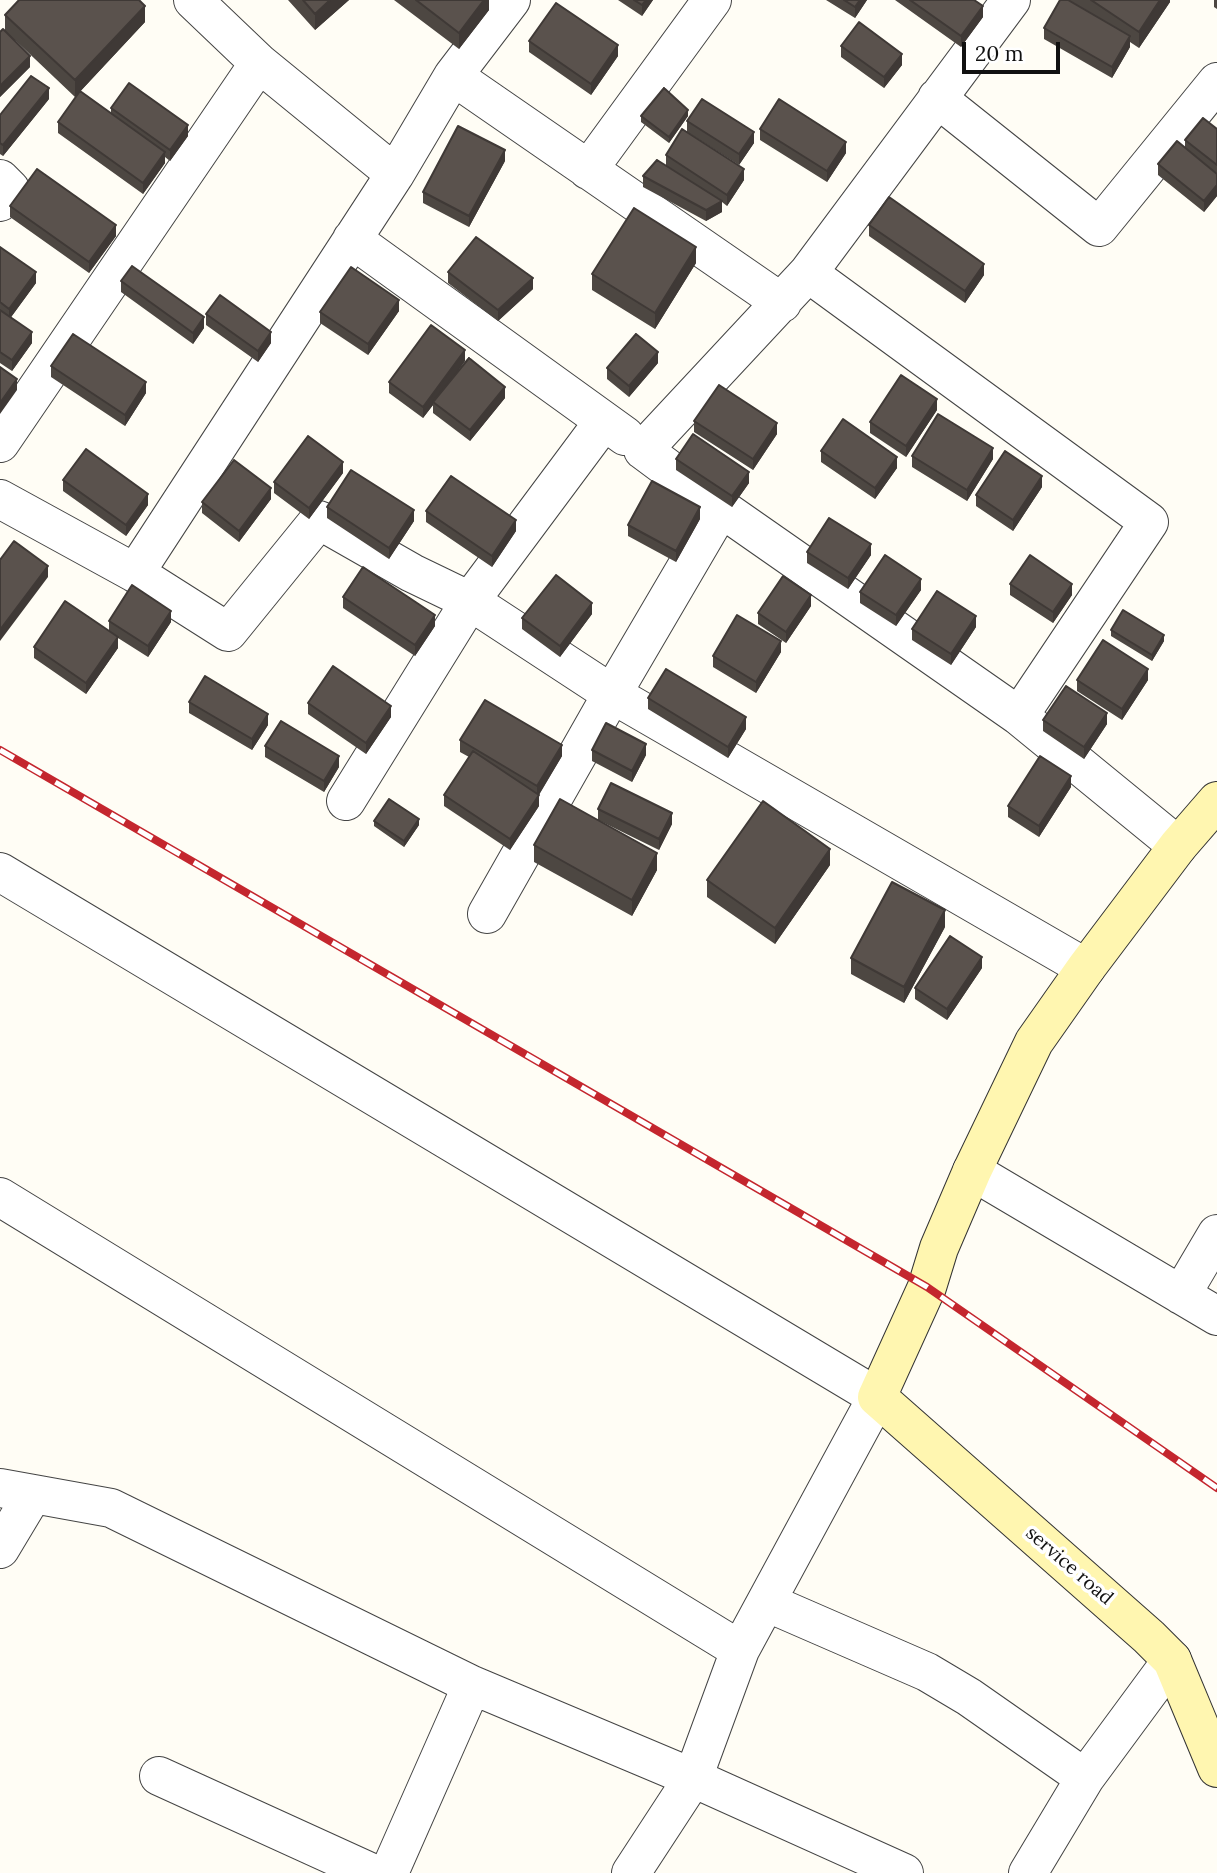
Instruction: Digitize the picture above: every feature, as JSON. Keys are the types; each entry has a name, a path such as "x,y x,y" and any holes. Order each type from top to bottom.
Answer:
{"street":[{"path":"193,0 259,63 395,174"},
{"path":"135,573 395,174 453,76 511,0"},
{"path":"588,170 712,0"},
{"path":"643,450 808,273 1011,0"},
{"path":"0,443 259,63"},
{"path":"453,76 782,303"},
{"path":"937,98 1099,227 1217,82"},
{"path":"0,179 10,189 0,202"},
{"path":"352,239 721,508 1018,716 1178,846"},
{"path":"808,273 1149,522 1018,716"},
{"path":"346,801 470,601 604,421"},
{"path":"0,499 135,573 228,632 319,520 412,573 470,601 612,694 1086,968"},
{"path":"488,914 721,508"},
{"path":"631,1873 693,1778 740,1650 877,1397 927,1287 939,1248 972,1171 1034,1042 1178,846 1215,808"},
{"path":"0,872 877,1397"},
{"path":"972,1171 1217,1316"},
{"path":"0,1197 740,1650"},
{"path":"1181,1295 1217,1234"},
{"name":"service road","path":"877,1397 1172,1660 1217,1768"},
{"path":"0,1549 16,1491 111,1508 472,1685 693,1778 904,1873"},
{"path":"766,1602 927,1672 969,1697 1085,1778"},
{"path":"1028,1873 1085,1778 1172,1660"},
{"path":"389,1873 472,1685"},
{"path":"159,1776 372,1873"}],"building":[{"path":"19,0 139,0 145,6 75,80 5,15"},
{"path":"303,0 330,0 315,14"},
{"path":"416,0 484,0 459,33"},
{"path":"844,0 860,0 855,7"},
{"path":"910,0 974,0 983,6 961,36"},
{"path":"1060,0 1068,0 1130,36 1112,67 1044,28"},
{"path":"1091,0 1160,0 1139,32"},
{"path":"556,3 618,45 591,84 529,41"},
{"path":"859,22 902,54 884,77 841,46"},
{"path":"3,29 30,56 0,86 0,32"},
{"path":"31,76 49,88 3,145 0,143 0,115"},
{"path":"129,83 188,125 170,150 111,108"},
{"path":"664,88 688,110 669,137 641,116"},
{"path":"80,91 165,152 143,183 58,122"},
{"path":"702,99 754,132 739,154 687,121"},
{"path":"779,99 846,142 827,171 760,129"},
{"path":"1203,118 1217,129 1217,165 1185,140"},
{"path":"458,126 505,150 469,216 423,192"},
{"path":"682,129 744,169 727,195 666,155"},
{"path":"1177,141 1217,174 1217,185 1204,201 1158,164"},
{"path":"657,160 722,201 706,210 643,176"},
{"path":"37,169 116,225 89,262 10,206"},
{"path":"889,197 984,264 965,291 869,225"},
{"path":"634,208 696,247 655,313 592,274"},
{"path":"476,237 533,278 498,310 448,272"},
{"path":"0,247 36,272 9,309 0,302"},
{"path":"132,266 204,317 193,333 121,281"},
{"path":"351,267 399,300 368,344 320,312"},
{"path":"220,295 271,332 258,351 206,314"},
{"path":"0,310 32,332 12,360 0,352"},
{"path":"431,325 465,350 423,407 389,382"},
{"path":"73,334 146,382 125,415 51,366"},
{"path":"636,334 658,352 629,386 607,368"},
{"path":"469,358 505,387 470,430 433,402"},
{"path":"0,367 17,379 0,403"},
{"path":"901,375 937,399 906,446 870,422"},
{"path":"719,385 777,423 753,459 694,421"},
{"path":"938,414 993,448 967,490 912,456"},
{"path":"843,419 897,457 875,488 821,451"},
{"path":"693,434 749,472 732,496 676,459"},
{"path":"308,436 343,462 309,508 274,482"},
{"path":"86,449 148,494 126,525 63,480"},
{"path":"1005,451 1042,476 1013,520 976,495"},
{"path":"234,460 271,488 239,531 202,502"},
{"path":"351,470 414,510 389,548 327,507"},
{"path":"451,476 516,520 492,556 426,511"},
{"path":"652,481 700,507 676,551 628,525"},
{"path":"829,518 871,544 848,578 807,552"},
{"path":"14,541 48,566 0,630 0,560"},
{"path":"885,555 921,579 896,615 860,592"},
{"path":"1030,555 1072,584 1053,612 1010,584"},
{"path":"363,567 435,615 415,645 343,597"},
{"path":"556,575 592,603 560,646 522,618"},
{"path":"783,576 811,595 786,632 758,613"},
{"path":"132,585 171,611 148,646 109,621"},
{"path":"937,591 976,616 951,654 912,629"},
{"path":"65,601 118,637 86,683 34,647"},
{"path":"1123,610 1164,635 1152,655 1111,630"},
{"path":"737,615 781,641 756,682 713,656"},
{"path":"1103,640 1148,669 1122,709 1077,680"},
{"path":"333,666 391,706 366,743 308,703"},
{"path":"666,669 746,717 728,747 648,698"},
{"path":"205,676 268,714 252,739 189,702"},
{"path":"1066,686 1107,713 1084,747 1043,720"},
{"path":"485,700 562,745 537,786 460,740"},
{"path":"281,721 339,756 324,781 265,746"},
{"path":"606,723 646,744 632,771 592,750"},
{"path":"473,751 539,795 510,839 444,795"},
{"path":"1040,756 1071,776 1039,826 1008,806"},
{"path":"611,783 672,813 659,839 598,809"},
{"path":"389,799 419,819 404,841 374,821"},
{"path":"560,799 657,853 632,900 534,845"},
{"path":"763,801 830,849 775,928 707,880"},
{"path":"892,882 945,910 904,987 851,958"},
{"path":"950,936 982,957 947,1009 915,988"}],"railway":[{"path":"0,750 927,1287 1217,1488"}]}
